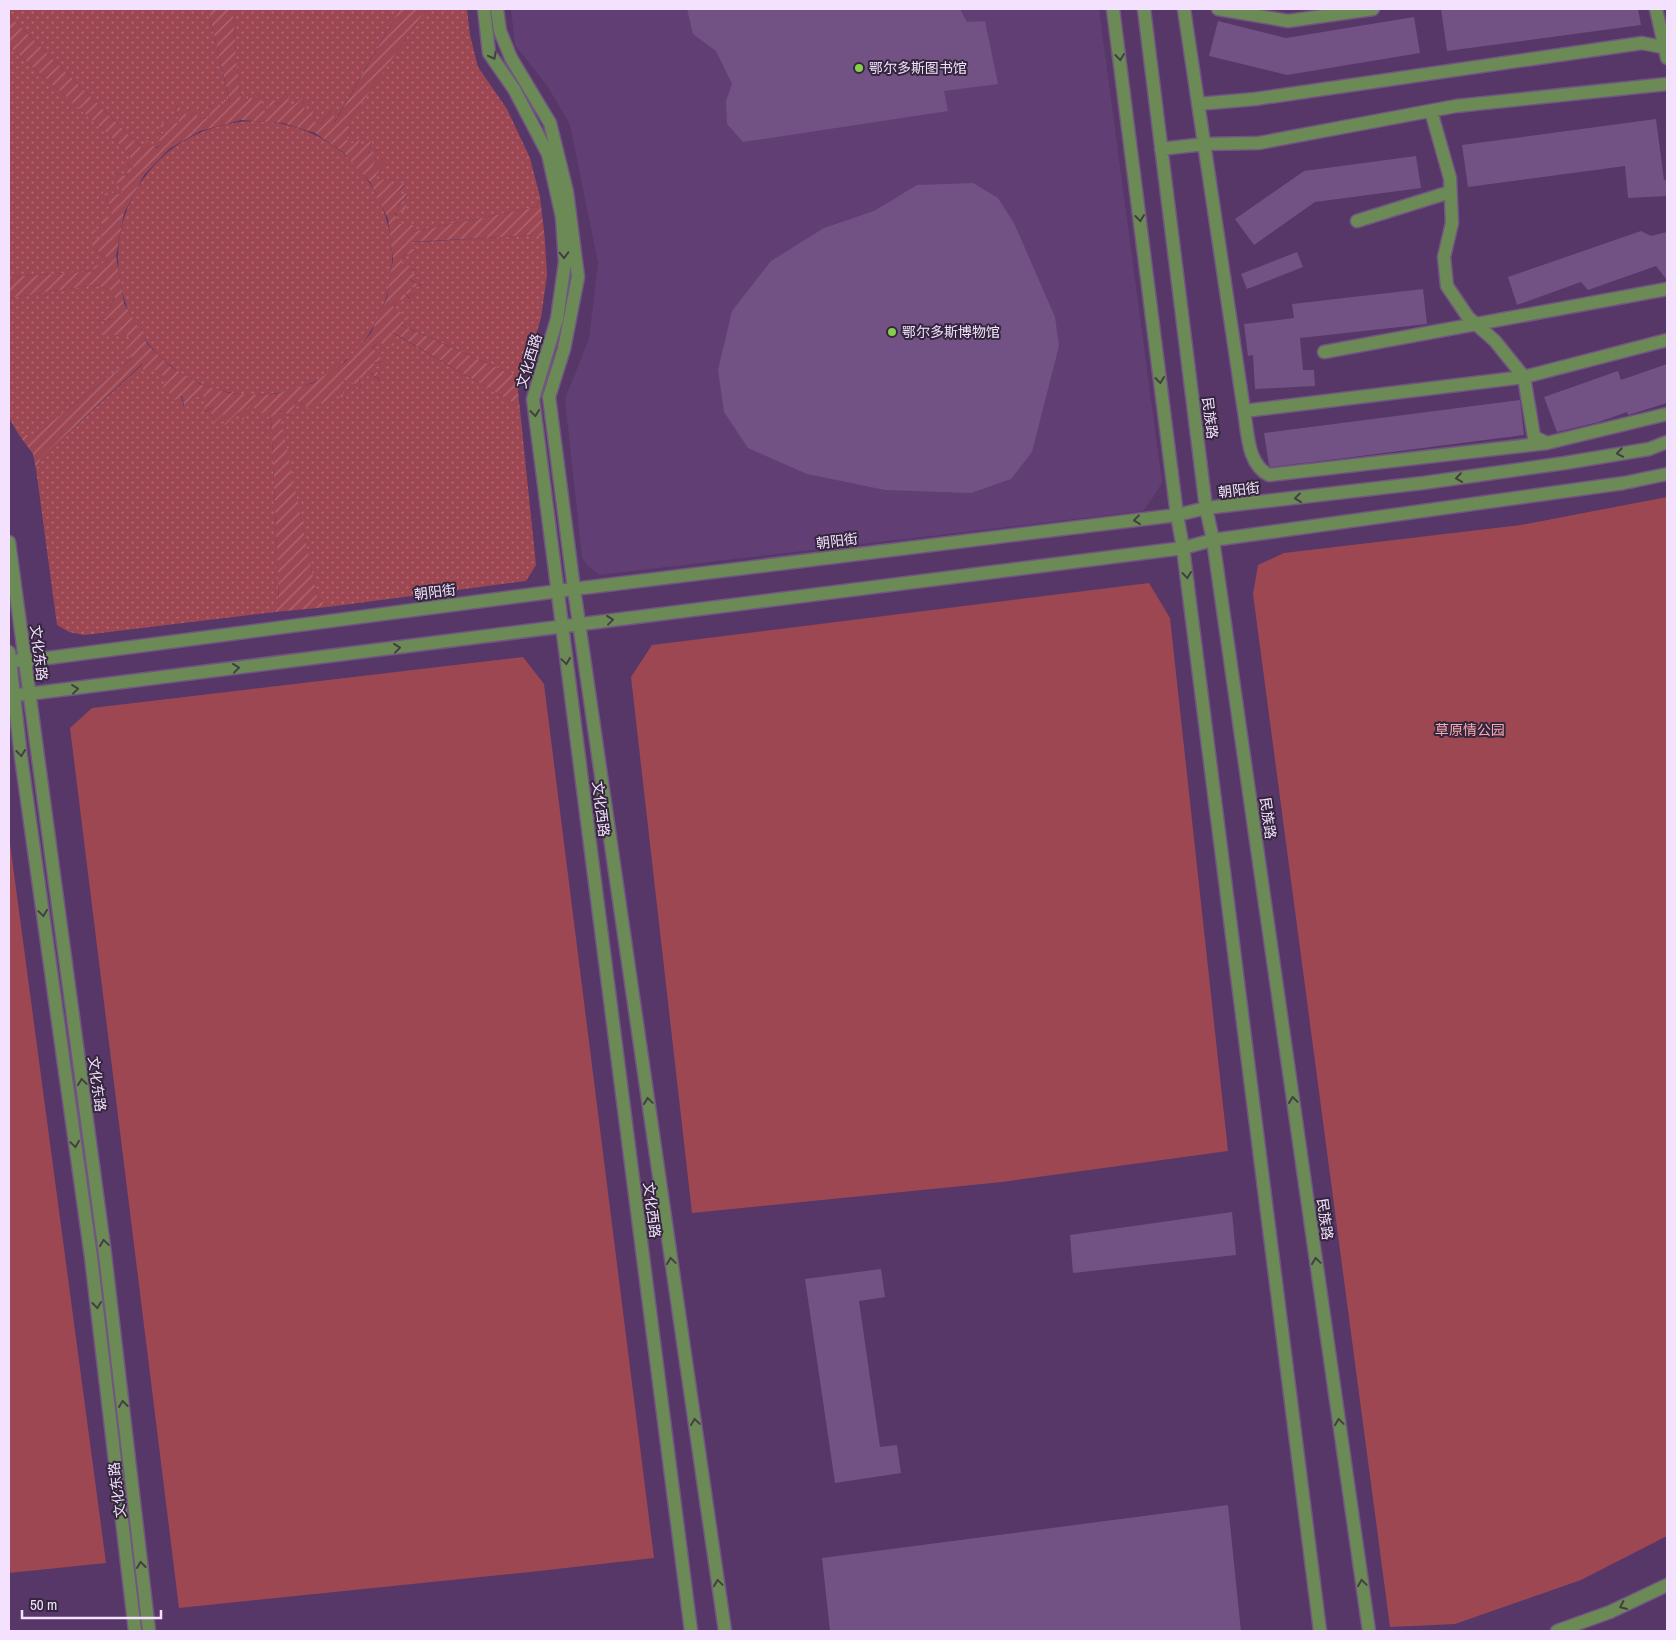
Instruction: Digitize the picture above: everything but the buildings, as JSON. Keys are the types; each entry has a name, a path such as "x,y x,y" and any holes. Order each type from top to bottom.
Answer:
{"street":[{"name":"文化西路","path":"484,9 489,53 514,89 548,154 562,217 565,262 557,319 533,398 691,1631"},
{"name":"文化西路","path":"498,9 500,31 511,58 550,123 567,192 578,277 564,349 549,397 574,589 725,1631"},
{"path":"1114,9 1320,1631"},
{"name":"民族路","path":"1144,9 1206,508 1213,540 1369,1631"},
{"path":"1184,9 1244,411 1253,460 1261,471 1269,475 1547,443 1667,414"},
{"path":"1218,9 1288,21 1373,9"},
{"path":"1656,9 1667,51"},
{"path":"1198,104 1255,99 1642,43 1667,51"},
{"path":"1161,149 1204,144 1259,143 1456,106 1667,84"},
{"path":"1431,110 1450,178 1452,223 1444,257 1446,286 1468,317 1495,341 1524,377 1534,436 1547,443"},
{"path":"1358,221 1450,192"},
{"path":"1324,352 1667,289"},
{"path":"1244,411 1524,377 1667,340"},
{"name":"朝阳街","path":"9,658 25,661 574,589 1177,515 1206,508 1423,483 1649,449 1667,442"},
{"path":"11,695 1183,548 1213,540 1624,483 1667,474"},
{"name":"文化东路","path":"9,542 105,1254 149,1631"},
{"name":"文化东路","path":"9,658 11,695 91,1257 135,1631"},
{"path":"1556,1631 1610,1612 1667,1585"}],"shaded area":[{"path":"511,9 1099,9 1162,482 1143,511 599,575 582,558 565,399 589,339 598,263 570,125 548,87 515,45"}],"green space":[{"path":"9,9 208,9 230,104 224,100 224,109 215,100 216,110 209,106 210,118 201,119 192,111 191,120 176,105 179,124 171,129 159,121 164,135 157,133 161,145 145,151 9,15"},
{"path":"208,9 233,9 241,100 244,94 247,101 250,92 253,103 261,93 262,110 267,111 272,96 277,106 286,93 292,107 303,98 305,112 313,107 314,121 320,124 333,109 335,122 400,9 426,9 345,128 351,129 346,139 350,144 360,140 359,147 372,141 368,153 380,150 373,166 386,159 376,175 378,181 394,177 391,185 405,184 396,194 408,194 397,206 406,204 407,210 395,213 399,224 413,225 411,232 536,207 540,197 545,240 537,235 409,242 417,246 412,248 420,252 403,255 402,264 417,268 408,271 420,276 409,279 423,287 409,287 415,293 413,296 404,293 410,299 396,300 393,307 413,321 401,319 408,326 399,324 518,377 525,371 518,391 520,410 510,401 394,333 394,346 380,341 372,348 385,363 373,362 381,381 367,370 367,379 359,378 361,390 350,380 340,380 345,401 335,391 330,406 319,398 311,411 296,401 291,416 279,411 317,596 328,607 275,612 279,603 271,413 263,421 261,410 248,407 243,421 238,412 225,425 223,414 214,423 213,407 204,412 206,397 194,396 184,406 182,396 170,402 170,393 162,391 166,378 155,370 145,375 142,364 41,458 36,469 33,454 19,435 35,435 134,357 121,356 133,340 126,335 100,335 114,319 96,321 109,308 115,298 109,289 94,285 9,298 9,277 97,271 91,267 108,262 105,256 93,248 91,240 102,237 93,231 105,226 98,218 116,218 103,192 123,194 112,173 128,176 125,161 134,171 129,153 9,46 9,15 145,151 146,140 156,148 161,145 156,133 164,135 158,120 171,129 172,121 179,124 176,104 191,119 192,110 201,119 210,118 208,106 215,109 215,99 223,108 224,99 230,103","holes":["241,120 283,123 315,133 343,152 370,182 388,219 393,259 387,298 371,333 345,362 313,383 275,394 229,393 200,384 171,367 148,345 124,303 116,256 124,213 144,175 169,149 200,131"]},
{"path":"233,9 400,9 334,123 332,110 320,124 314,121 313,107 305,113 303,99 292,108 286,93 277,106 272,97 267,111 262,110 260,94 253,103 250,93 247,102 241,101"},
{"path":"426,9 467,9 470,35 478,67 507,109 530,158 540,197 536,207 411,232 399,225 396,215 398,205 408,195 396,194 405,185 390,185 393,178 378,181 375,176 385,160 373,166 379,150 368,153 372,142 359,148 360,140 350,145 346,139 351,129 344,129"},
{"path":"9,46 129,153 135,172 126,162 128,176 113,173 123,194 103,192 116,218 99,218 106,226 94,231 103,237 93,248 105,256 108,262 92,267 98,271 9,277"},
{"path":"255,121 282,124 307,131 331,144 352,161 369,182 382,206 389,231 392,258 389,285 382,310 369,334 352,355 331,372 307,385 282,392 255,395 228,392 203,385 179,372 158,355 141,334 128,310 121,285 118,258 121,231 128,206 141,182 158,161 179,144 203,131 228,124"},
{"path":"537,235 545,240 547,275 541,318 525,371 518,377 393,321 407,325 400,318 412,321 393,308 396,300 410,298 403,292 413,296 408,286 422,286 408,278 419,276 407,271 416,269 402,264 403,255 419,252 411,247 408,242"},
{"path":"94,285 109,289 115,297 109,308 97,321 115,319 101,335 126,335 133,340 135,356 35,435 19,435 9,418 9,298"},
{"path":"393,333 510,401 520,410 536,565 526,581 328,607 317,596 278,411 291,416 296,401 304,405 335,391 345,400 339,380 350,380 361,390 359,378 367,370 380,381 373,362 384,363 372,349 380,340"},
{"path":"143,364 169,380 179,392 183,406 194,396 207,397 205,412 213,407 223,413 238,412 243,420 248,406 271,412 279,603 275,612 84,635 69,632 57,625 36,469 41,458"},
{"name":"草原情公园","path":"1667,497 1667,1536 1581,1580 1455,1624 1390,1627 1253,594 1258,565 1284,553 1521,525"},
{"path":"1149,583 1170,618 1228,1151 1002,1182 692,1213 631,677 652,645"},
{"path":"523,657 544,684 654,1558 179,1608 70,728 92,708"},
{"path":"9,836 106,1563 9,1573"}],"place":[{"name":"鄂尔多斯图书馆","path":"859,68"},
{"name":"鄂尔多斯博物馆","path":"892,332"}]}
